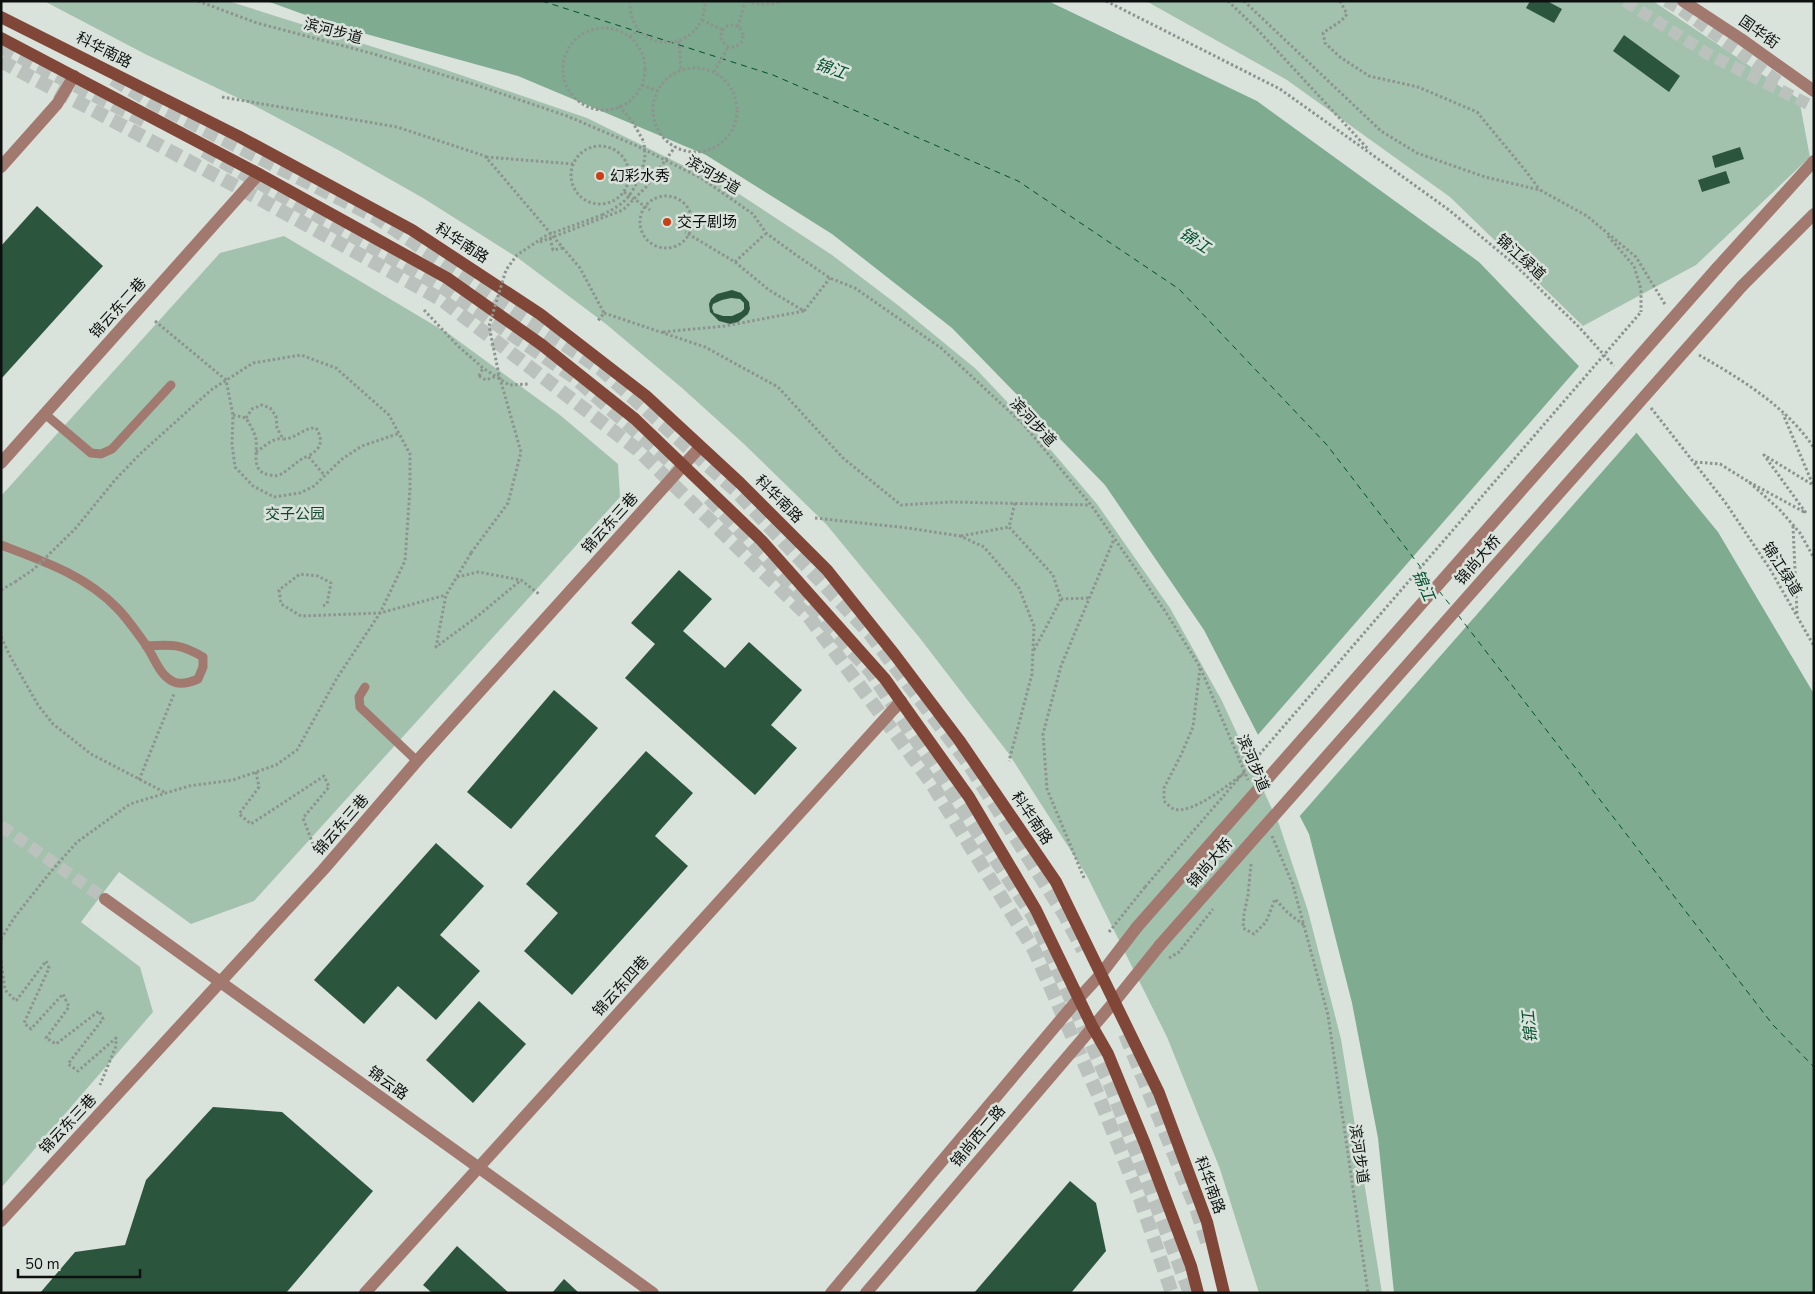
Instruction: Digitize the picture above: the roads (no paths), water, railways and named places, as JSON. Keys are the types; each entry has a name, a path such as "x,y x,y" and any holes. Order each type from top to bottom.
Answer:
{"main road":[{"name":"科华南路","path":"1,17 238,136 412,230 540,314 646,396 740,482 827,570 895,655 959,740 1056,882 1115,1000 1158,1093 1204,1212 1224,1293"},
{"path":"1,38 259,174 447,278 557,357 635,419 762,541 885,679 969,797 1036,910 1092,1026 1108,1054 1146,1144 1191,1266 1198,1293"}],"street":[{"name":"国华街","path":"1684,1 1814,91"},
{"path":"1,167 57,104 74,76"},
{"name":"锦尚大桥","path":"832,1293 1101,974 1137,927 1716,268 1814,161"},
{"name":"锦云东二巷","path":"1,463 259,174"},
{"name":"锦尚大桥","path":"1115,1000 1160,945 1742,286 1814,214"},
{"name":"锦云东三巷","path":"1,1221 323,870 418,761 700,447"},
{"name":"锦云东四巷","path":"365,1293 901,701"},
{"name":"锦云路","path":"105,899 653,1293"},
{"name":"锦尚西二路","path":"866,1293 1115,1000"}],"lane":[{"path":"46,414 91,453 100,454 112,450 171,385"},
{"path":"1,545 54,565 80,578 117,608 146,646 158,667 173,682 188,683 198,679 203,667 203,657 186,647 146,646"},
{"path":"365,687 359,697 360,707 418,761"}],"water":[{"name":"锦江","path":"267,1 1048,1 1257,101 1479,262 1599,387 1718,532 1814,694 1814,1293 1394,1293 1378,1138 1352,1003 1309,834 1204,630 1105,485 952,328 832,234 706,155 518,76 330,24"}],"tunnel":[{"path":"1625,1 1708,54 1810,105"},
{"path":"1666,1 1680,9 1782,84"},
{"path":"1,47 147,122"},
{"path":"1,61 258,198 442,300 638,450 809,617 930,781 1034,950 1099,1097 1140,1199 1172,1293"},
{"path":"113,79 160,107 376,217 602,370 735,490 870,634 968,763 1064,914 1083,950"},
{"path":"204,151 444,288 574,377 681,471"},
{"path":"709,498 871,672 1033,916 1111,1087 1190,1293"},
{"path":"1,826 105,899"},
{"path":"1125,1034 1197,1211 1207,1242"}],"place":[{"name":"幻彩水秀","path":"600,176"},
{"name":"交子剧场","path":"667,222"}],"park label":[{"name":"交子公园","path":"295,514"}]}
